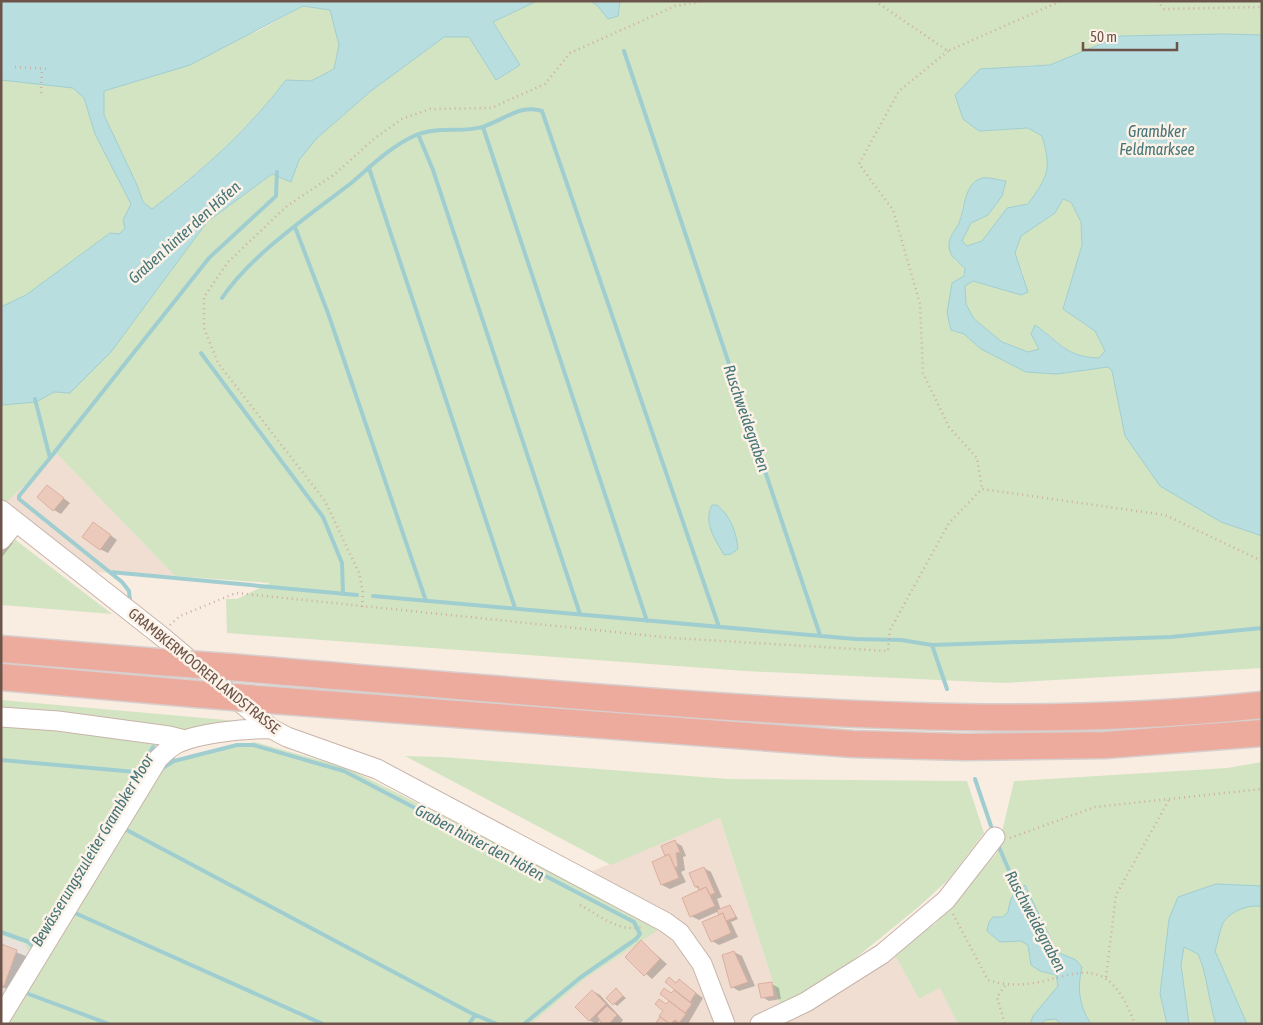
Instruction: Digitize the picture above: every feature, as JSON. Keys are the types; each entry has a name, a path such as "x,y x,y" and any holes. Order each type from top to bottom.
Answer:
{"highway":[{"path":"1,649 856,715 966,719 1105,716 1262,705"},
{"path":"1,677 270,700 853,744 965,747 1106,745 1262,733"}],"street":[{"name":"GRAMBKERMOORER LANDSTRASSE","path":"1,510 160,635 272,729 287,737 377,769 665,922 680,933 702,964 730,1023"},
{"path":"1,540 16,522"},
{"path":"1,717 58,721 177,738 249,728 272,729"},
{"path":"1,1017 143,780 177,738"},
{"path":"760,1024 806,1002 882,954 946,900 996,837"}],"path":[{"path":"362,608 363,593 359,573 325,502 218,363 204,328 204,297 228,262 287,206 335,174 375,138 402,119 430,109 491,108 545,84 570,53 675,6 704,1"},
{"path":"875,1 948,51"},
{"path":"982,489 977,458 949,426 923,373 920,304 893,210 859,164 899,91 948,51 1061,1"},
{"path":"1157,1 1164,9 1262,7"},
{"path":"15,67 48,69"},
{"path":"40,93 42,68"},
{"path":"160,635 180,616 236,593 362,608 672,638 888,652 890,634 949,523 982,489"},
{"path":"982,489 1165,515 1262,561"},
{"path":"996,837 1010,838 1095,807 1262,789"},
{"path":"1106,977 1116,895 1170,798"},
{"path":"946,900 988,980 1005,986 1028,985 1086,971 1106,977 1116,986 1135,1024"},
{"path":"580,905 623,928 634,929 640,927"},
{"path":"1005,986 997,997 1005,1024"}],"shaded area":[{"path":"57,454 175,576 94,572 6,503"},
{"path":"720,818 781,1007 892,950 919,999 940,988 958,1024 531,1024 586,978 657,930 571,880"},
{"path":"1,935 25,944 36,953 1,1008"}],"green space":[{"path":"537,1 590,1 618,16 620,1 1262,1 1262,35 1120,36 1050,65 1019,66 979,131 1028,128 1042,136 1047,157 1044,179 1028,204 1007,208 982,241 967,246 961,241 971,223 988,215 1002,196 963,205 959,224 951,236 955,261 965,267 952,330 964,334 981,349 1057,374 1108,367 1112,371 1125,436 1221,522 1262,536 1262,668 1003,683 745,671 227,633 226,599 237,599 270,583 175,576 57,454 6,503 1,499 1,404 36,402 54,392 70,393 111,352 207,222 272,174 291,182 299,160 317,138 371,91 444,37 469,37 496,80 520,65 493,22"},
{"path":"303,6 330,10 339,45 334,69 311,81 286,80 240,133 189,179 152,209 143,202 104,115 104,91 258,31"},
{"path":"1,80 73,87 84,98 95,134 132,204 123,220 126,228 119,234 110,233 26,295 1,307"},
{"path":"1063,199 1071,202 1081,222 1082,245 1063,309 1095,331 1105,352 1099,358 1071,352 1035,325 1031,334 1039,349 1028,352 1002,342 974,319 966,304 965,286 973,281 1021,295 1023,274 1014,253 1021,236 1055,213"},
{"path":"13,538 112,614 1,605 1,556"},
{"path":"1,700 238,721 227,726 193,732 1,713"},
{"path":"1,723 167,741 36,953 28,950 25,944 1,935"},
{"path":"255,742 347,768 571,880 658,930 586,978 531,1024 4,1024 166,764"},
{"path":"405,756 442,757 728,779 967,781 984,833 948,880 916,909 836,974 781,1007 720,818 611,865"},
{"path":"1262,762 1262,1024 958,1024 940,988 919,999 892,950 935,924 997,853 1014,781 1227,768"}],"water":[{"path":"1,1 537,1 493,22 520,65 496,80 469,37 444,37 371,91 317,138 299,160 291,182 272,174 207,222 111,352 70,393 54,392 36,402 2,405 1,307 26,295 110,233 119,234 125,228 123,220 131,204 95,134 84,98 73,88 1,80","holes":["303,6 330,10 339,45 334,69 311,81 286,80 240,133 189,180 152,209 143,202 104,115 104,91 190,65"]},
{"path":"590,1 620,1 618,16 608,19 597,5"},
{"name":"Grambker Feldmarksee","path":"1262,35 1262,536 1221,522 1160,486 1125,436 1112,371 1108,367 1057,374 1026,372 981,349 964,334 951,330 947,313 952,283 964,276 965,268 953,256 949,244 950,238 958,225 971,186 982,178 1006,181 1002,196 988,215 971,223 962,241 967,246 982,241 1007,208 1028,204 1044,179 1047,165 1042,136 1028,128 979,131 963,119 955,95 980,69 1050,65 1120,36","holes":["1063,199 1071,202 1081,222 1082,245 1063,309 1095,331 1105,351 1099,358 1070,352 1035,325 1031,334 1039,349 1028,352 1002,342 974,319 966,304 965,286 973,281 1021,295 1028,292 1015,253 1021,236 1055,213"]},
{"path":"712,505 717,505 722,510 734,530 738,549 731,554 724,555 711,531 709,518"},
{"path":"1216,884 1262,886 1262,907 1246,907 1230,915 1223,923 1215,951 1247,1024 1216,1024 1204,971 1198,954 1184,947 1181,965 1189,1024 1167,1024 1160,994 1169,919 1178,897"},
{"path":"1025,885 1057,952 1076,960 1082,967 1080,997 1091,1024 1060,1024 1056,1019 1045,1020 1041,1024 1030,1024 1033,1016 1058,986 1056,975 1040,971 1031,965 1028,945 1021,941 1000,942 987,931 989,922 993,917 1003,917 1008,912 1013,896"}],"building":[{"path":"47,485 64,498 53,511 37,497"},
{"path":"93,522 111,535 100,550 82,537"},
{"path":"675,840 680,852 676,853 678,866 675,868 669,854 665,856 661,846"},
{"path":"669,854 679,878 661,885 652,862"},
{"path":"704,867 715,893 710,895 706,887 699,890 698,886 695,887 689,873"},
{"path":"706,887 715,906 690,917 682,898"},
{"path":"730,905 736,917 726,921 723,913 719,915 717,910"},
{"path":"723,913 731,933 711,942 702,922"},
{"path":"641,940 660,959 644,976 625,957"},
{"path":"1,944 17,950 4,986 1,985"},
{"path":"734,951 748,982 731,988 722,955"},
{"path":"669,977 676,983 679,979 696,993 690,1002 665,982"},
{"path":"772,982 774,996 761,998 758,984"},
{"path":"616,988 623,996 613,1005 606,998"},
{"path":"664,988 671,993 674,990 692,1004 685,1013 660,994"},
{"path":"592,990 606,1004 589,1021 575,1007"},
{"path":"659,999 666,1004 669,1001 686,1014 679,1023 675,1020 670,1024 659,1016 663,1011 655,1004"},
{"path":"607,1006 617,1015 609,1024 602,1024 597,1016"},
{"path":"660,1017 670,1024 655,1024"}],"waterway":[{"name":"Ruschweidegraben","path":"624,51 820,635"},
{"path":"222,298 234,282 264,251 388,152 405,141 414,136 432,131 485,126 513,113 527,109 542,111 719,627"},
{"path":"483,127 647,621"},
{"path":"418,134 433,170 580,614"},
{"path":"369,168 515,608"},
{"path":"50,458 209,258 276,196 277,172"},
{"path":"295,227 329,316 426,601"},
{"path":"201,353 323,517 342,563 343,594"},
{"name":"Graben hinter den Höfen","path":"35,399 50,458 19,496 19,499 122,582 129,591 130,601"},
{"path":"110,572 357,595"},
{"path":"373,596 855,639 901,640 932,645 947,689"},
{"path":"932,645 1171,637 1262,628"},
{"name":"Graben hinter den Höfen","path":"172,758 174,761 237,745 253,745 344,771 634,922 640,934 636,939 581,977 524,1024"},
{"name":"Bewässerungszuleiter Grambker Moor","path":"91,851 153,747"},
{"path":"1,760 136,772"},
{"path":"161,769 174,761"},
{"name":"Ruschweidegraben","path":"975,779 991,826"},
{"path":"123,828 471,1013 497,1024"},
{"name":"Ruschweidegraben","path":"999,847 1019,894"},
{"path":"75,913 323,1024"},
{"path":"1,932 29,942 34,948"},
{"path":"26,993 109,1024"},
{"name":"Graben hinter den Höfen","path":"469,1024 475,1015"}]}
